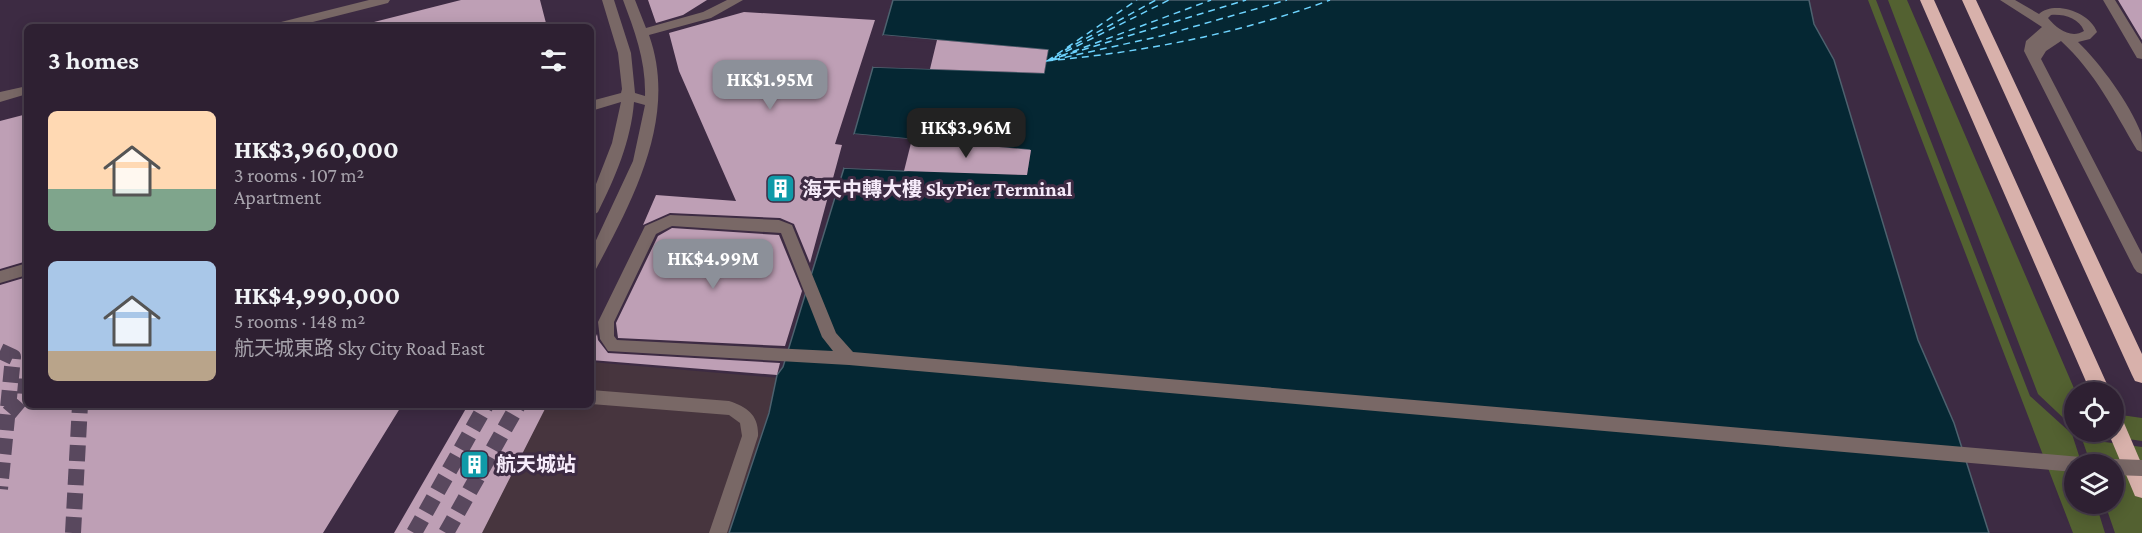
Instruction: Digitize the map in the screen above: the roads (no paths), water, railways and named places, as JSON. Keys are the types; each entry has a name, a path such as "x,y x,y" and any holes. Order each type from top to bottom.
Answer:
{"highway":[{"path":"1927,0 2096,382"},
{"path":"1969,0 2142,375"},
{"path":"2122,442 2142,489"}],"street":[{"path":"289,24 384,0"},
{"path":"594,205 611,167 627,96 628,74 624,51 608,0"},
{"path":"594,260 634,177 648,131 652,102 648,56 629,0"},
{"path":"641,33 706,15 737,0"},
{"path":"2066,0 2088,23 2104,79"},
{"path":"2109,0 2142,55"},
{"path":"2011,4 2047,16 2062,35 2089,59 2104,79 2142,147"},
{"path":"2011,4 2024,16 2034,33 2034,39"},
{"path":"2047,16 2060,10 2083,19"},
{"path":"2047,16 2046,31 2034,39 2030,44 2030,51 2142,268"},
{"path":"2034,60 2035,54 2044,45 2062,35 2083,37 2091,32"},
{"path":"0,97 24,91"},
{"path":"594,105 627,96 652,102"},
{"path":"849,358 830,338 787,229 779,226 670,220 650,230 606,322 606,334 609,342 614,346 849,358 2064,464"},
{"path":"0,277 24,270"},
{"path":"594,397 729,408 740,411 747,417 751,426 750,436 718,533"},
{"path":"2124,467 2142,468"}],"water":[{"path":"893,0 1809,0 1814,24 1834,60 1918,340 1954,423 1989,533 729,533 769,413 777,375 783,367 844,168 904,171 1030,150 854,134 873,67 1044,73 1048,50 883,35"}],"tunnel":[{"path":"0,351 13,357 0,489"},
{"path":"9,413 24,395"},
{"path":"73,533 80,408"},
{"path":"414,533 484,408"},
{"path":"446,533 516,408"}],"place":[{"name":"海天中轉大樓 SkyPier Terminal","path":"781,189"},
{"name":"航天城站","path":"475,464"}]}
